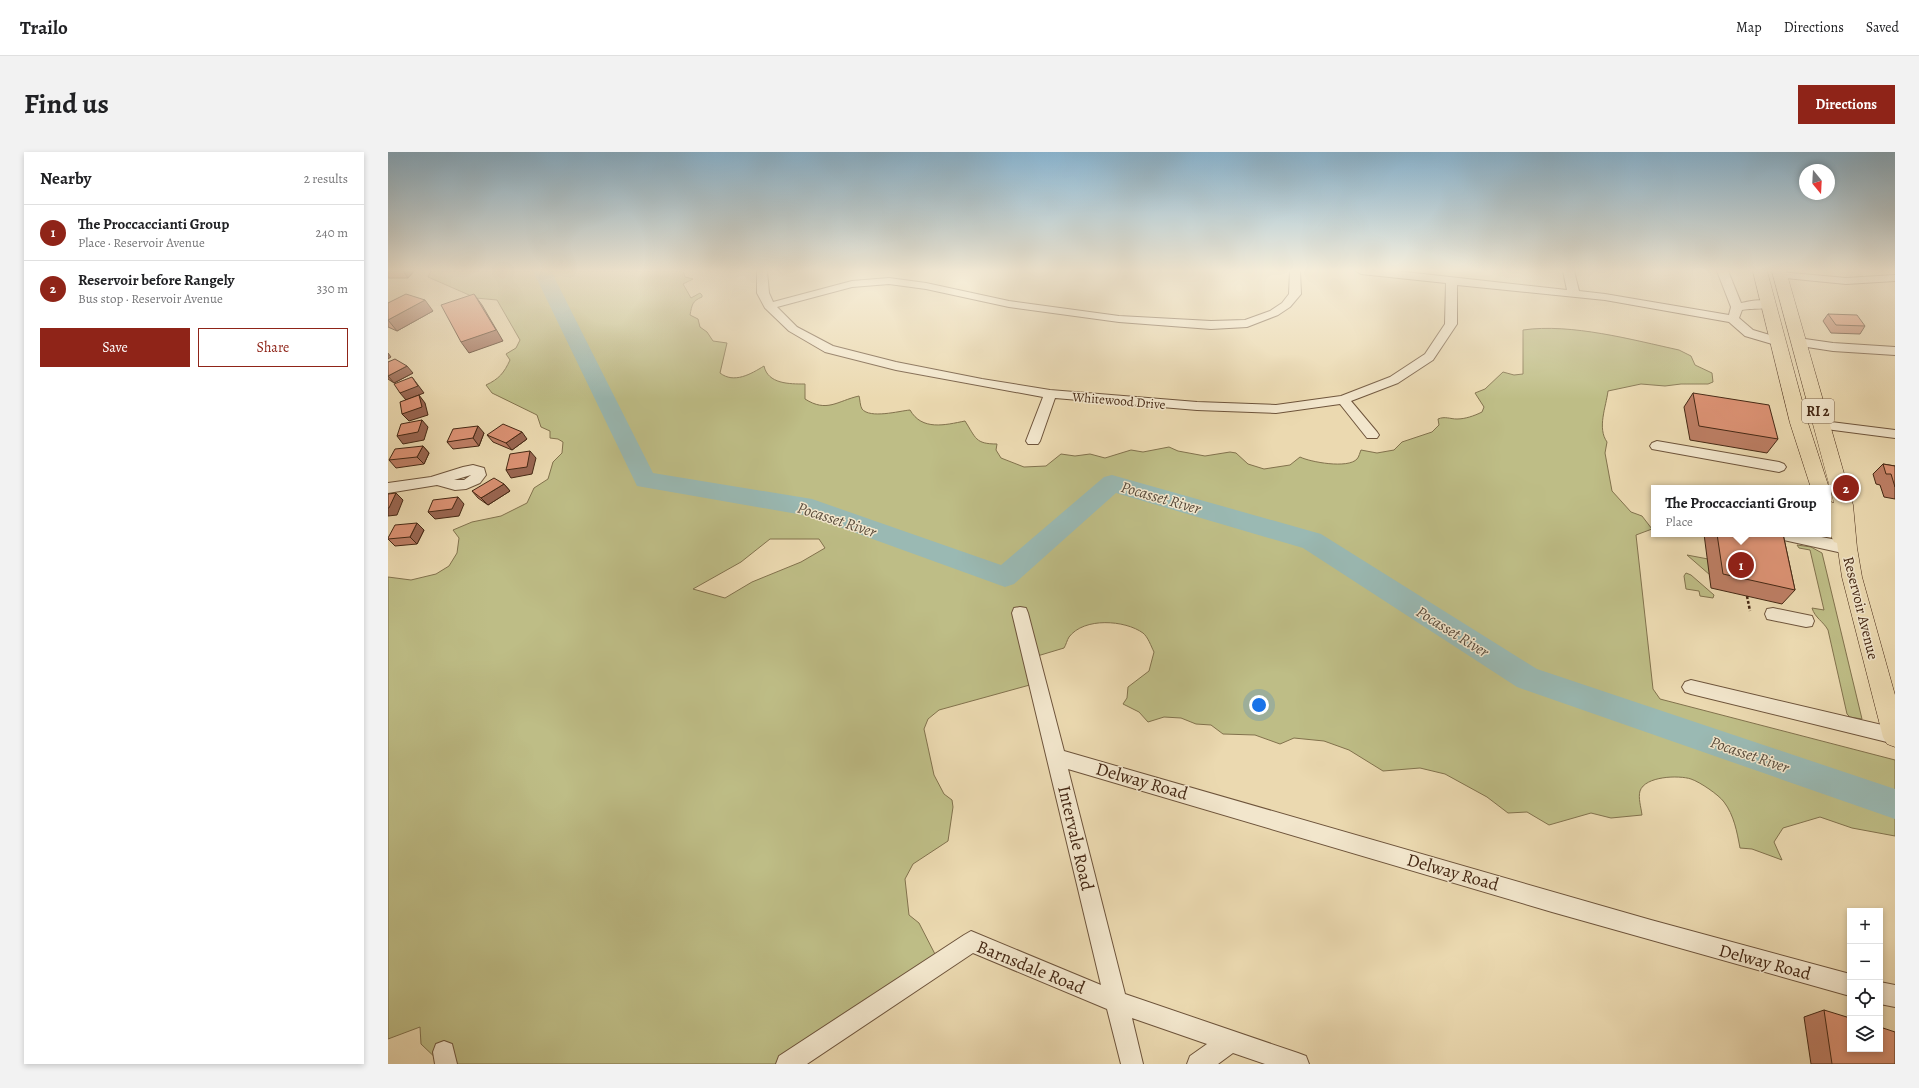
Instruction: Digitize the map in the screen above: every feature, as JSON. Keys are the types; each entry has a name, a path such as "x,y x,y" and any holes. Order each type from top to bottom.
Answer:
{"main road":[{"name":"RI 2","path":"1771,314 1799,423 1819,485"},
{"name":"Reservoir Avenue","path":"1790,314 1823,425 1844,505 1847,548 1852,577 1895,736"},
{"name":"Reservoir Avenue","path":"1831,514 1847,548"}],"street":[{"name":"Whitewood Drive","path":"776,314 793,329 829,349 896,366 982,383 1050,394 1197,406 1276,409 1343,400 1394,380 1429,357 1451,324 1451,314"},
{"path":"1077,314 1211,325 1247,323 1269,314"},
{"path":"1701,314 1733,319 1749,333 1779,342"},
{"path":"1733,319 1735,314"},
{"path":"1798,342 1833,347 1895,351"},
{"path":"1033,441 1050,394"},
{"path":"1343,400 1372,435"},
{"path":"1823,425 1895,434"},
{"path":"1657,446 1779,467"},
{"path":"388,488 440,480"},
{"path":"1794,537 1847,548"},
{"name":"Intervale Road","path":"1020,613 1058,757 1085,878 1132,1064"},
{"path":"1773,614 1806,621"},
{"path":"1691,687 1895,736"},
{"name":"Delway Road","path":"1058,757 1699,945 1847,984"},
{"name":"Barnsdale Road","path":"787,1064 971,942 1116,1002 1298,1064"},
{"path":"1883,993 1895,996"},
{"path":"1198,1064 1231,1041"}],"path":[{"path":"1747,596 1750,611"}],"shaded area":[{"path":"505,314 690,314 690,315 698,319 700,327 707,332 713,341 727,343 720,373 725,376 731,378 742,377 764,366 766,372 775,380 792,384 805,384 805,399 820,405 832,405 859,396 862,409 871,414 885,414 910,410 915,417 927,424 942,425 965,421 977,439 984,443 997,444 996,450 1001,458 1024,467 1046,466 1061,454 1075,456 1090,454 1105,458 1131,450 1143,452 1169,447 1178,451 1205,456 1230,452 1236,453 1248,464 1264,469 1290,465 1300,457 1329,464 1346,464 1357,459 1361,450 1377,453 1394,450 1402,442 1432,432 1439,425 1438,419 1457,419 1473,416 1482,412 1484,407 1475,393 1485,389 1503,372 1514,375 1523,374 1523,330 1542,328 1581,331 1622,337 1679,350 1691,356 1695,365 1712,373 1713,382 1708,384 1681,384 1665,386 1641,384 1608,391 1602,424 1604,436 1607,442 1605,453 1612,491 1631,512 1642,516 1651,528 1651,529 1636,535 1653,689 1660,699 1895,760 1895,836 1852,828 1820,817 1783,828 1774,842 1782,860 1752,849 1740,848 1733,818 1722,799 1695,781 1679,777 1655,780 1648,782 1643,786 1639,797 1642,815 1611,818 1591,813 1549,825 1527,812 1508,813 1487,797 1445,774 1420,768 1383,771 1349,750 1324,741 1294,738 1280,744 1255,735 1223,734 1211,725 1196,724 1181,718 1164,717 1148,722 1139,712 1123,704 1127,698 1128,687 1149,671 1154,652 1148,639 1143,633 1126,625 1116,623 1094,624 1084,626 1076,631 1069,637 1064,648 1034,657 1037,683 939,710 928,719 924,729 934,775 944,794 952,800 953,807 948,841 913,864 905,879 909,915 919,923 937,958 785,1064 442,1064 421,1044 420,1027 388,1039 388,577 411,580 436,574 449,566 457,553 459,538 453,530 472,522 501,516 527,503 534,488 548,479 553,462 562,453 563,442 558,439 550,438 550,431 541,427 537,415 492,393 486,385 498,378 506,369 510,360 506,354 516,348 520,340","holes":["770,539 819,539 825,548 801,562 752,582 725,598 693,589 741,562"]},
{"path":"1797,545 1811,547 1822,553 1862,719 1850,717 1847,714 1828,630 1812,608 1824,610 1810,550 1799,548"},
{"path":"1687,555 1708,559 1710,575"},
{"path":"1686,573 1691,575 1714,595 1713,598 1700,596 1699,591 1686,589 1684,576"}],"building":[{"path":"388,314 400,314 388,320"},
{"path":"446,314 486,314 496,330 461,342"},
{"path":"1828,314 1857,315 1865,326 1836,325"},
{"path":"395,359 407,366 388,376 388,362"},
{"path":"412,377 418,386 400,393 394,384"},
{"path":"1693,393 1769,405 1778,439 1699,426"},
{"path":"419,395 422,407 402,414 400,402"},
{"path":"422,420 418,432 397,436 401,424"},
{"path":"503,424 522,432 506,443 487,435"},
{"path":"478,426 473,438 447,442 453,429"},
{"path":"423,446 417,457 389,460 395,449"},
{"path":"530,451 527,467 506,470 510,454"},
{"path":"1883,464 1895,466 1895,487 1891,474 1886,474"},
{"path":"494,478 504,484 481,498 472,491"},
{"path":"396,493 389,508 388,508 388,494"},
{"path":"458,497 452,509 428,512 433,500"},
{"path":"417,523 410,537 388,539 395,525"},
{"path":"1717,537 1784,537 1795,590 1723,574"},
{"path":"1824,1010 1847,1017 1847,1052 1883,1052 1883,1028 1895,1032 1895,1064 1832,1064"}],"waterway":[{"name":"Pocasset River","path":"563,314 645,480 812,508 1005,577 1112,483 1312,541 1527,678 1895,804"}],"place":[{"name":"Reservoir before Rangely","path":"1846,488"},
{"name":"The Proccaccianti Group","path":"1741,565"}]}
